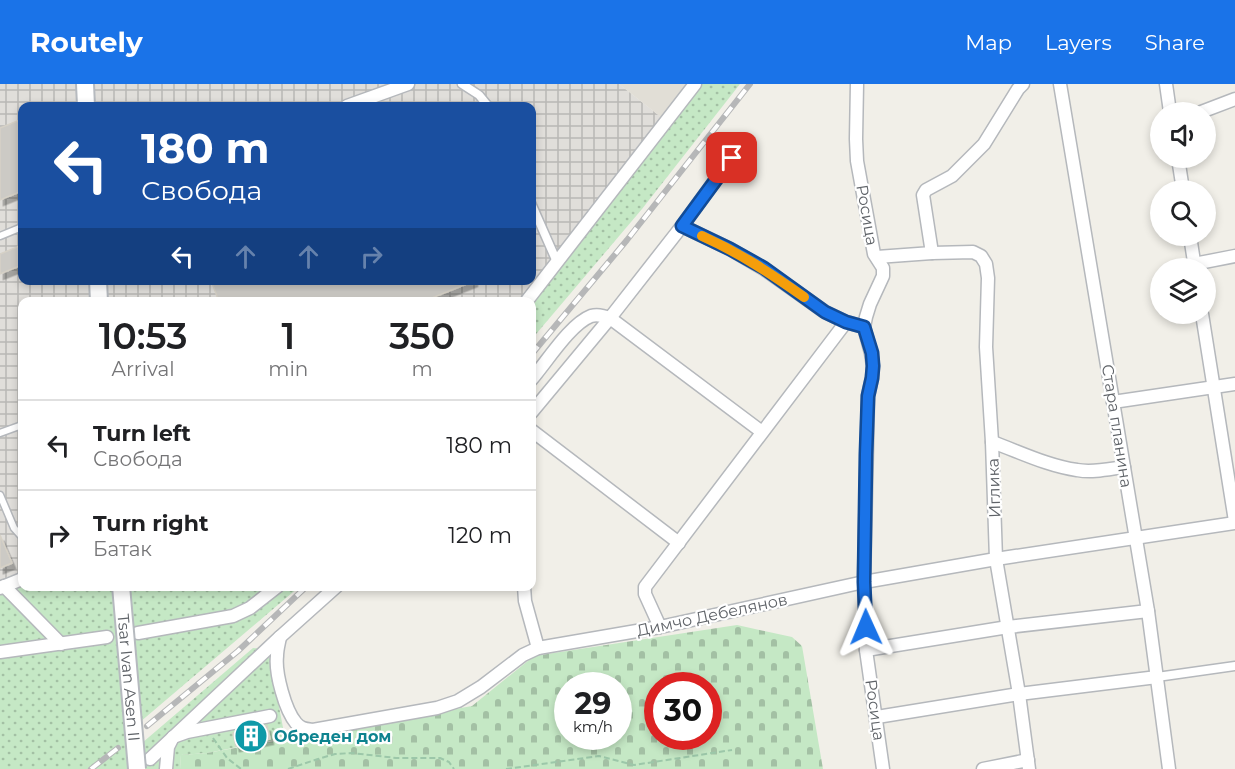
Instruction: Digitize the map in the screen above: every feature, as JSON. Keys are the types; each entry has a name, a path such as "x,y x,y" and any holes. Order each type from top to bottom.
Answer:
{"main road":[{"path":"85,84 86,102"},
{"name":"Tsar Ivan Asen II","path":"122,591 143,764"}],"street":[{"path":"358,102 408,84"},
{"path":"462,84 479,95 485,102"},
{"path":"530,297 695,84"},
{"name":"Росица","path":"857,84 858,160 874,254 883,268 883,276 870,304 864,327 872,353 873,366 868,396 864,582 866,650 883,769"},
{"name":"Стара планина","path":"1060,84 1148,611 1169,769"},
{"path":"1166,84 1169,102"},
{"path":"932,253 923,195 926,190 952,176 984,144 1018,86"},
{"path":"1216,106 1235,99"},
{"path":"536,407 682,226 744,141"},
{"path":"536,214 557,262"},
{"path":"682,226 764,268 825,312 864,327"},
{"name":"Иглика","path":"877,257 973,252 981,256 986,264 988,278 986,347 993,442 996,559 1019,694 1028,764"},
{"path":"1216,261 1235,256"},
{"path":"536,374 576,325 599,315 610,318 762,432"},
{"path":"660,627 645,594 645,587 846,322"},
{"path":"1204,324 1235,522"},
{"path":"1113,402 1235,384"},
{"path":"536,434 679,543"},
{"path":"993,442 1052,464 1077,470 1094,471 1124,467"},
{"name":"Димчо Дебелянов","path":"280,637 277,671 281,689 296,723 302,729 313,730 437,708 458,701 481,687 523,655 538,648 660,627 864,582 1235,522"},
{"path":"18,581 2,587 62,644"},
{"path":"138,633 233,616 250,608 272,591"},
{"path":"143,764 331,591"},
{"path":"524,591 538,648"},
{"path":"866,650 1008,627 1148,611"},
{"path":"0,652 107,637"},
{"path":"877,717 1019,694 1157,678 1235,666"},
{"path":"166,769 168,747 173,737 270,716"},
{"path":"983,769 1028,764"}],"lane":[{"path":"0,236 18,229"},
{"path":"0,433 18,426"},
{"path":"0,495 18,532"}],"path":[{"path":"206,729 227,758 241,769"},
{"path":"506,769 599,756 634,765 732,750"},
{"path":"288,769 335,754 352,753 396,758 440,758 449,762 453,769"}],"shaded area":[{"path":"0,84 619,84 666,121 529,297 18,297 18,581 0,588"},
{"path":"619,84 695,84 666,121"}],"green space":[{"path":"695,84 740,84 642,209 536,334 535,297"},
{"path":"18,581 18,591 294,591 133,728 135,749 253,648 268,649 285,738 207,753 181,755 180,769 0,769 0,588"},
{"path":"737,625 792,637 802,646 823,769 180,769 181,755 207,753 472,706 534,656"}],"building":[{"path":"18,121 18,193 0,200 0,128"},
{"path":"18,247 18,267 0,274 0,254"},
{"path":"213,285 464,285 434,297 217,297"},
{"path":"0,535 12,563 0,568"},
{"name":"Обреден дом","path":"267,726 270,739 236,746 233,733"}],"railway":[{"path":"536,349 627,240 750,84"},
{"path":"147,726 238,651 302,591"},
{"path":"91,769 118,748"}],"slow traffic":[{"path":"702,236 764,268 804,297"}],"place":[{"name":"Обреден дом","path":"251,736"}],"route":[{"path":"732,158 682,226 764,268 825,312 864,327 872,353 866,454 864,582 866,627"}]}
